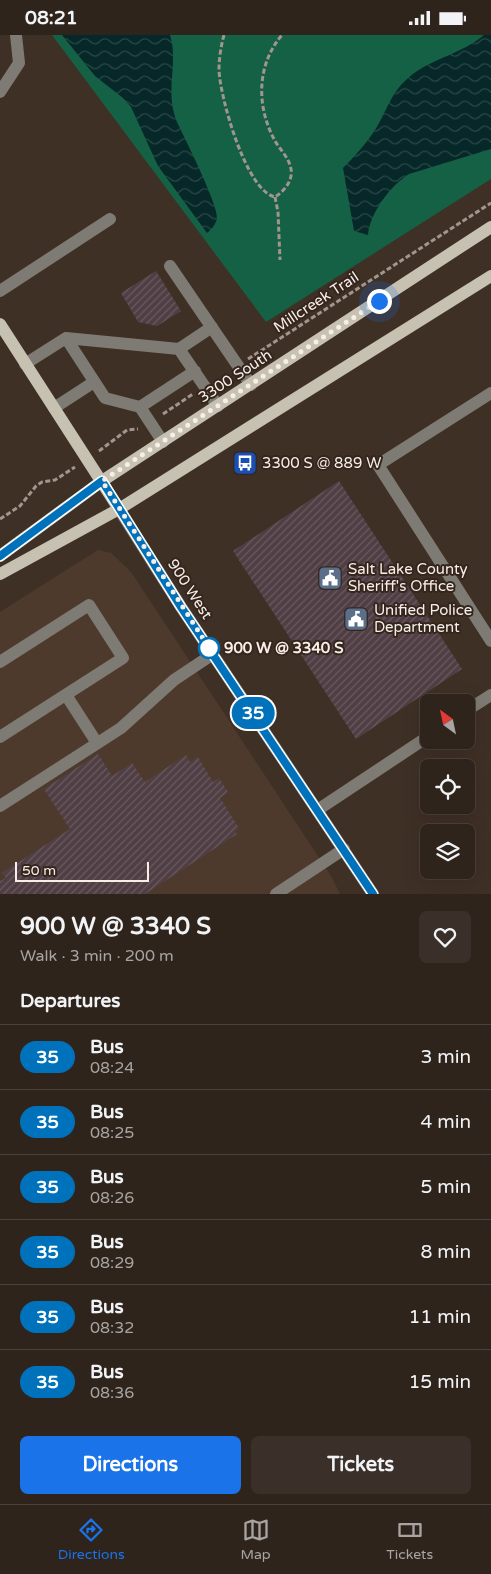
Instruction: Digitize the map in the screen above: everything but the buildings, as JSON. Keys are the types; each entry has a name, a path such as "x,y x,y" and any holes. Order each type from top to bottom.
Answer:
{"main road":[{"name":"3300 South","path":"0,556 102,481 491,227"},
{"path":"0,574 119,509 491,276"},
{"name":"900 West","path":"0,325 119,509"}],"street":[{"path":"0,92 19,63 16,35"},
{"path":"0,291 110,219"},
{"path":"170,266 251,385"},
{"path":"26,364 66,338 179,349 212,327"},
{"path":"66,338 104,398 140,407 163,442"},
{"path":"179,349 218,406"},
{"path":"140,407 195,371"},
{"path":"54,408 94,382"},
{"path":"491,393 378,465 491,641"},
{"name":"900 West","path":"119,509 373,894"},
{"path":"0,662 89,605 123,658 0,737"},
{"path":"0,806 121,728 174,680 213,654"},
{"path":"66,695 97,743"},
{"path":"475,705 491,695"},
{"path":"318,809 420,742"},
{"path":"276,894 344,849"}],"path":[{"path":"224,35 219,56 219,71 228,113 251,170 261,188 268,195 275,197"},
{"path":"275,197 287,186 291,175 290,167 268,127 263,111 262,82 268,55 282,35"},
{"path":"275,197 278,212 280,260"},
{"name":"Millcreek Trail","path":"238,365 491,203"},
{"path":"127,432 150,423 205,386"},
{"path":"0,519 20,506 36,486 42,482 56,480"}],"shaded area":[{"path":"98,550 111,553 131,572 331,876 340,894 0,894 0,612"}],"green space":[{"path":"52,35 491,35 491,179 266,322"}],"water":[{"path":"62,35 170,35 173,56 171,88 173,110 207,186 216,211 216,222 207,233 158,166 131,107 123,98 95,76"},
{"path":"484,35 491,35 491,149 409,174 395,185 382,201 373,218 368,235 354,231 343,168 373,133 395,93 405,81 423,67 465,48"}],"bus line":[{"name":"35","path":"0,556 102,481 181,607 318,809 373,894"}],"place":[{"name":"3300 S @ 889 W","path":"245,463"},
{"name":"Salt Lake County Sheriff's Office","path":"330,578"},
{"name":"Unified Police Department","path":"356,619"},
{"name":"900 W @ 3340 S","path":"209,648"}],"route":[{"path":"209,648 213,654 181,607 102,481 379,301"}]}
